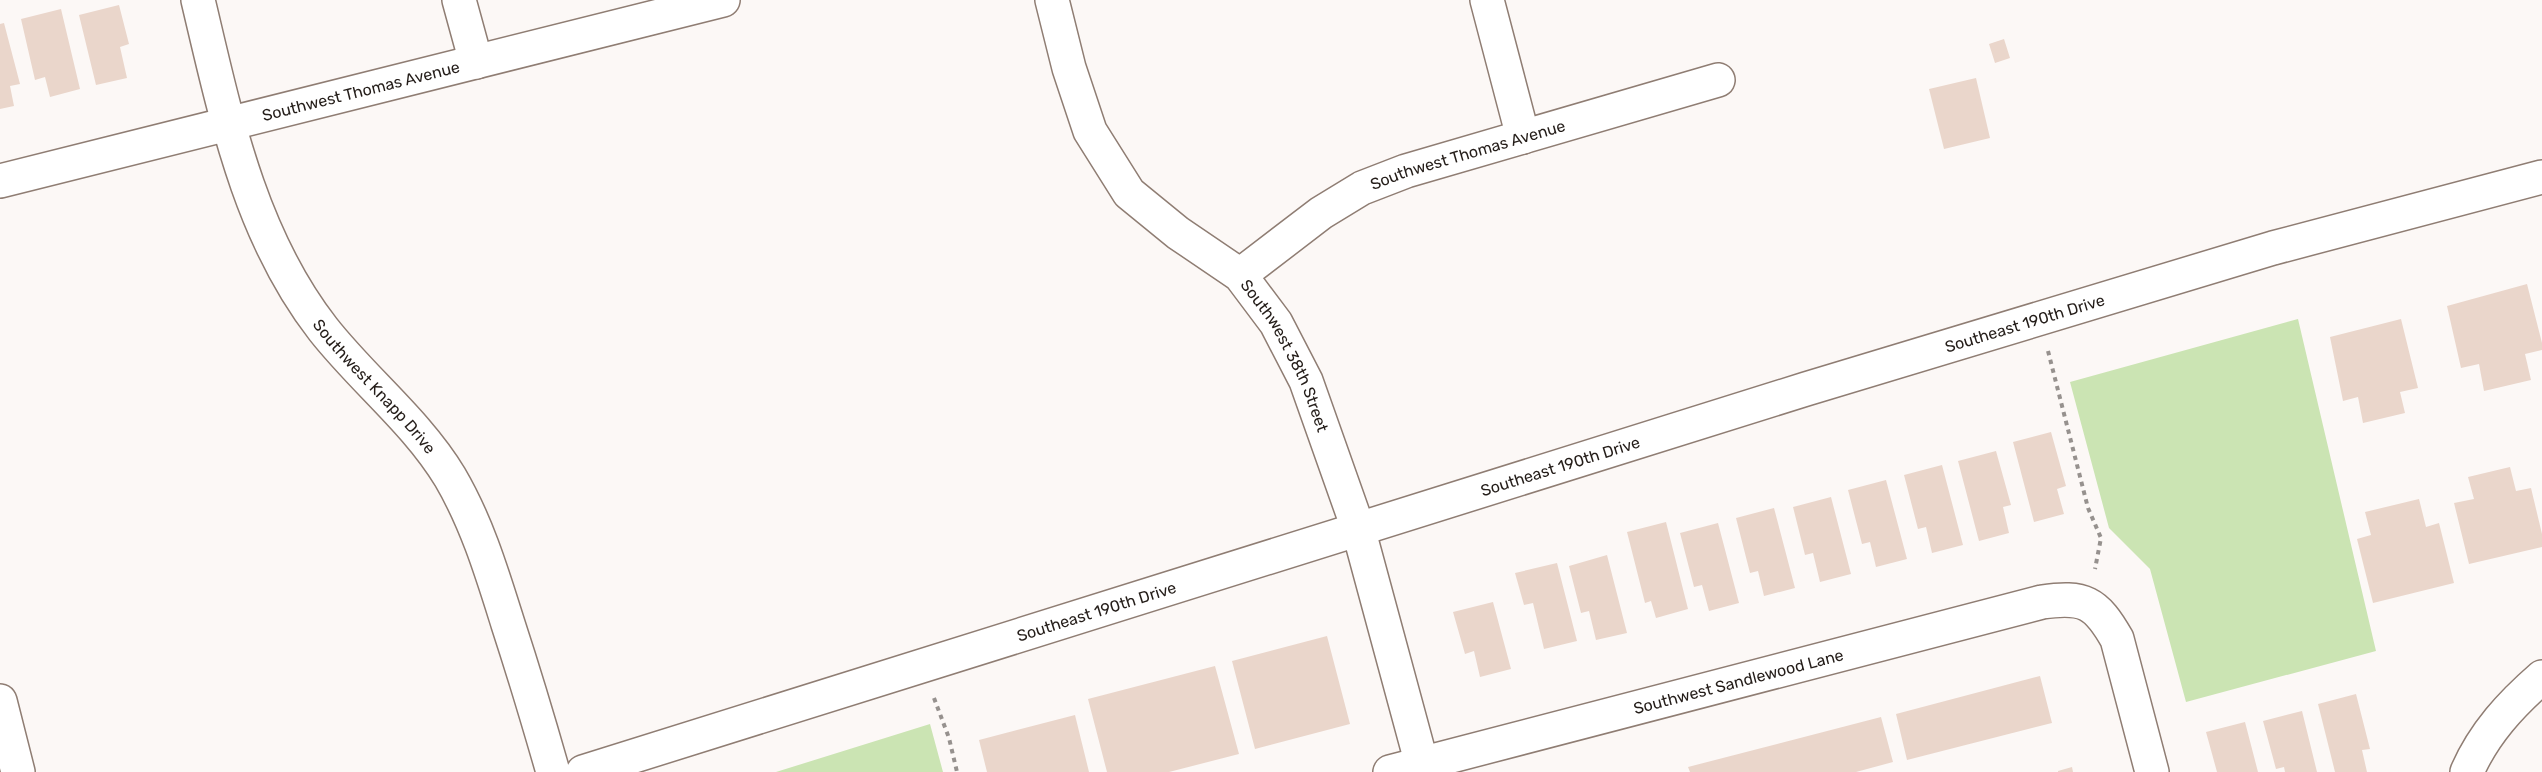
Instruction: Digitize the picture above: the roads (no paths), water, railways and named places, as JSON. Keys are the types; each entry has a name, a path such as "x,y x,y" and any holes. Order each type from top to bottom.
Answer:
{"street":[{"name":"Southwest Knapp Drive","path":"198,0 228,124 249,193 291,281 322,327 428,446 449,475 466,506 493,574 553,772"},
{"path":"459,0 476,62"},
{"name":"Southwest Thomas Avenue","path":"0,181 476,62 668,7 723,0"},
{"name":"Southwest 38th Street","path":"1052,0 1069,68 1090,131 1129,193 1178,233 1240,276 1276,323 1306,381 1358,528 1423,768"},
{"path":"1487,0 1523,137"},
{"name":"Southwest Thomas Avenue","path":"1240,276 1321,213 1362,188 1406,171 1718,80"},
{"name":"Southeast 190th Drive","path":"583,772 1358,528 2039,318 2273,248 2542,177"},
{"name":"Southwest Sandlewood Lane","path":"1390,772 1423,768 2042,602 2062,599 2089,603 2105,619 2117,639 2152,772"},
{"path":"2467,772 2475,754 2511,705 2542,677"},
{"path":"0,701 18,772"}]}
